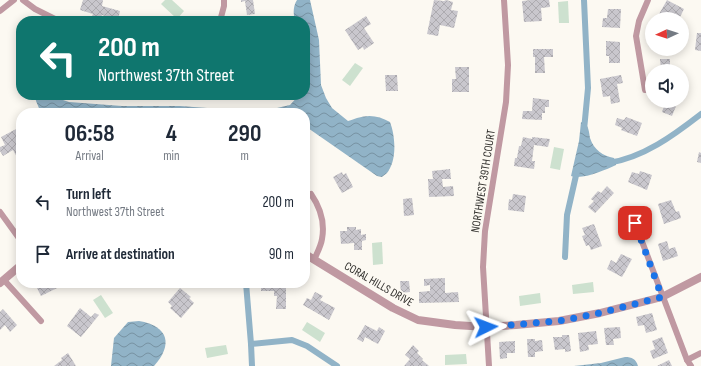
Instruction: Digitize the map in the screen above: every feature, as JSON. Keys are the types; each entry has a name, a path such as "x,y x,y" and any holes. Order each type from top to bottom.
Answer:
{"street":[{"path":"0,11 14,0"},
{"path":"24,0 35,9 49,16"},
{"path":"221,16 224,0"},
{"name":"NORTHWEST 39TH COURT","path":"488,366 483,267 485,231 507,95 508,65 504,0"},
{"path":"645,90 636,36 639,21 648,0"},
{"path":"311,194 318,204 323,227 322,241 314,260"},
{"path":"0,212 16,234"},
{"path":"635,223 662,297 687,360 691,366"},
{"name":"CORAL HILLS DRIVE","path":"310,257 393,308 418,320 486,327 559,321 600,313 662,297 701,277"},
{"path":"16,269 2,282 41,321"},
{"path":"687,360 701,353"}],"green space":[{"path":"165,0 172,0 184,11 180,16 174,16 161,4"},
{"path":"568,1 569,23 559,23 558,2"},
{"path":"355,63 363,68 350,86 342,80"},
{"path":"554,147 564,149 560,170 550,168"},
{"path":"382,242 383,264 373,265 372,243"},
{"path":"593,282 594,292 573,294 572,285"},
{"path":"540,293 541,303 520,306 519,296"},
{"path":"101,295 113,313 105,318 93,300"},
{"path":"307,322 325,333 320,342 302,330"},
{"path":"226,345 228,354 207,358 205,348"},
{"path":"466,354 467,364 445,365 445,355"}],"water":[{"path":"297,0 310,0 319,40 321,85 332,108 348,121 370,116 382,118 390,122 394,139 394,153 392,165 387,173 382,177 377,176 310,129 310,108 277,108 290,105 294,100 310,100 310,16 294,16 294,7"},
{"path":"36,100 63,100 69,102 122,106 180,106 207,108 39,108"},
{"path":"581,122 585,123 589,130 590,138 596,149 606,156 614,158 616,165 588,176 571,176 579,141"},
{"path":"139,321 157,327 162,332 166,344 160,358 154,366 111,366 114,338 128,322"},
{"path":"630,357 633,359 638,366 574,366 601,363"}],"building":[{"path":"83,0 103,0 102,6 120,11 119,16 92,16 93,14 80,10"},
{"path":"241,0 253,0 255,14 247,15 245,1 241,2"},
{"path":"434,0 446,0 453,2 451,10 458,11 454,28 440,25 438,36 427,34"},
{"path":"549,0 550,7 541,8 542,21 524,22 522,1"},
{"path":"667,0 684,9 682,12 660,12"},
{"path":"608,9 621,9 620,28 602,27 603,18 607,18"},
{"path":"366,16 371,24 364,28 374,43 364,50 363,47 358,50 345,30"},
{"path":"697,33 701,33 701,51 695,50"},
{"path":"606,41 620,42 620,63 609,63 609,56 606,56"},
{"path":"533,49 553,49 553,57 544,57 545,73 535,73 535,57 533,57"},
{"path":"660,59 670,59 670,64 660,64"},
{"path":"455,67 469,67 469,92 452,92 452,79 456,79"},
{"path":"385,75 397,75 398,91 386,91"},
{"path":"621,75 623,83 617,84 620,102 611,104 610,96 603,97 600,79"},
{"path":"533,98 549,100 549,107 545,107 545,113 542,113 542,120 522,119 523,111 532,111"},
{"path":"663,108 675,108 672,116 662,112"},
{"path":"626,117 642,123 637,136 621,130 622,128 615,125 617,118 624,120"},
{"path":"16,129 16,155 13,150 3,156 0,151 0,147 5,145 1,137"},
{"path":"523,137 532,139 532,137 550,139 548,147 534,145 532,161 535,161 534,169 514,166 515,158 517,158 519,146 521,146"},
{"path":"699,152 701,153 701,163 697,162"},
{"path":"450,169 451,179 442,179 443,187 453,186 454,196 429,197 428,179 433,179 432,171"},
{"path":"640,171 652,175 647,190 628,182 632,172 639,174"},
{"path":"342,172 343,175 346,173 353,187 342,193 333,177"},
{"path":"607,186 614,193 595,213 588,207 594,201 591,199 598,191 601,193"},
{"path":"513,194 526,196 524,212 508,210 509,199 512,200"},
{"path":"412,198 414,215 404,216 403,199"},
{"path":"671,200 676,212 679,211 681,218 664,224 658,204"},
{"path":"594,224 602,246 591,250 589,245 586,246 582,236 585,235 582,228"},
{"path":"347,227 356,227 356,230 361,229 361,235 366,234 366,240 362,241 362,250 354,250 354,243 341,244 340,231 347,231"},
{"path":"667,241 669,249 675,247 678,256 663,261 658,244"},
{"path":"621,254 632,259 622,277 607,269 611,260 616,263"},
{"path":"445,278 445,293 458,292 459,302 419,303 419,292 430,291 430,285 424,286 424,279"},
{"path":"400,281 409,281 410,292 401,293"},
{"path":"37,288 57,288 41,296"},
{"path":"180,288 191,297 189,298 194,303 181,318 170,308 172,306 168,302"},
{"path":"261,288 286,288 286,309 276,309 277,296 274,296 274,291 261,291"},
{"path":"315,292 323,296 320,300 335,308 329,320 303,305 307,298 311,300"},
{"path":"80,308 91,317 95,313 99,315 81,337 67,326"},
{"path":"3,309 17,325 10,332 5,325 0,330 0,312"},
{"path":"652,313 657,330 646,333 644,325 638,326 636,317"},
{"path":"365,325 377,331 379,327 385,331 378,344 365,337 363,342 357,339"},
{"path":"620,327 621,338 613,339 614,345 606,345 604,328"},
{"path":"596,331 598,344 588,345 589,350 580,352 578,333"},
{"path":"562,335 569,335 571,351 565,352 565,349 555,350 553,337 562,337"},
{"path":"662,337 668,353 653,359 650,351 655,349 652,341"},
{"path":"527,339 535,339 535,341 542,340 543,351 535,352 535,357 528,357"},
{"path":"515,341 515,353 507,353 507,358 500,359 499,342"},
{"path":"413,345 419,351 417,353 423,359 422,360 429,366 404,366 410,359 405,355"},
{"path":"68,353 76,366 54,366 62,360 61,358"},
{"path":"669,360 672,366 657,366"}],"waterway":[{"path":"584,0 588,88 584,130"},
{"path":"608,163 646,151 680,130 701,114"},
{"path":"565,257 567,215 577,171"},
{"path":"246,288 252,366"},
{"path":"251,344 292,340 307,346 337,366"}],"route":[{"path":"486,327 559,321 600,313 662,297 635,223"}]}
